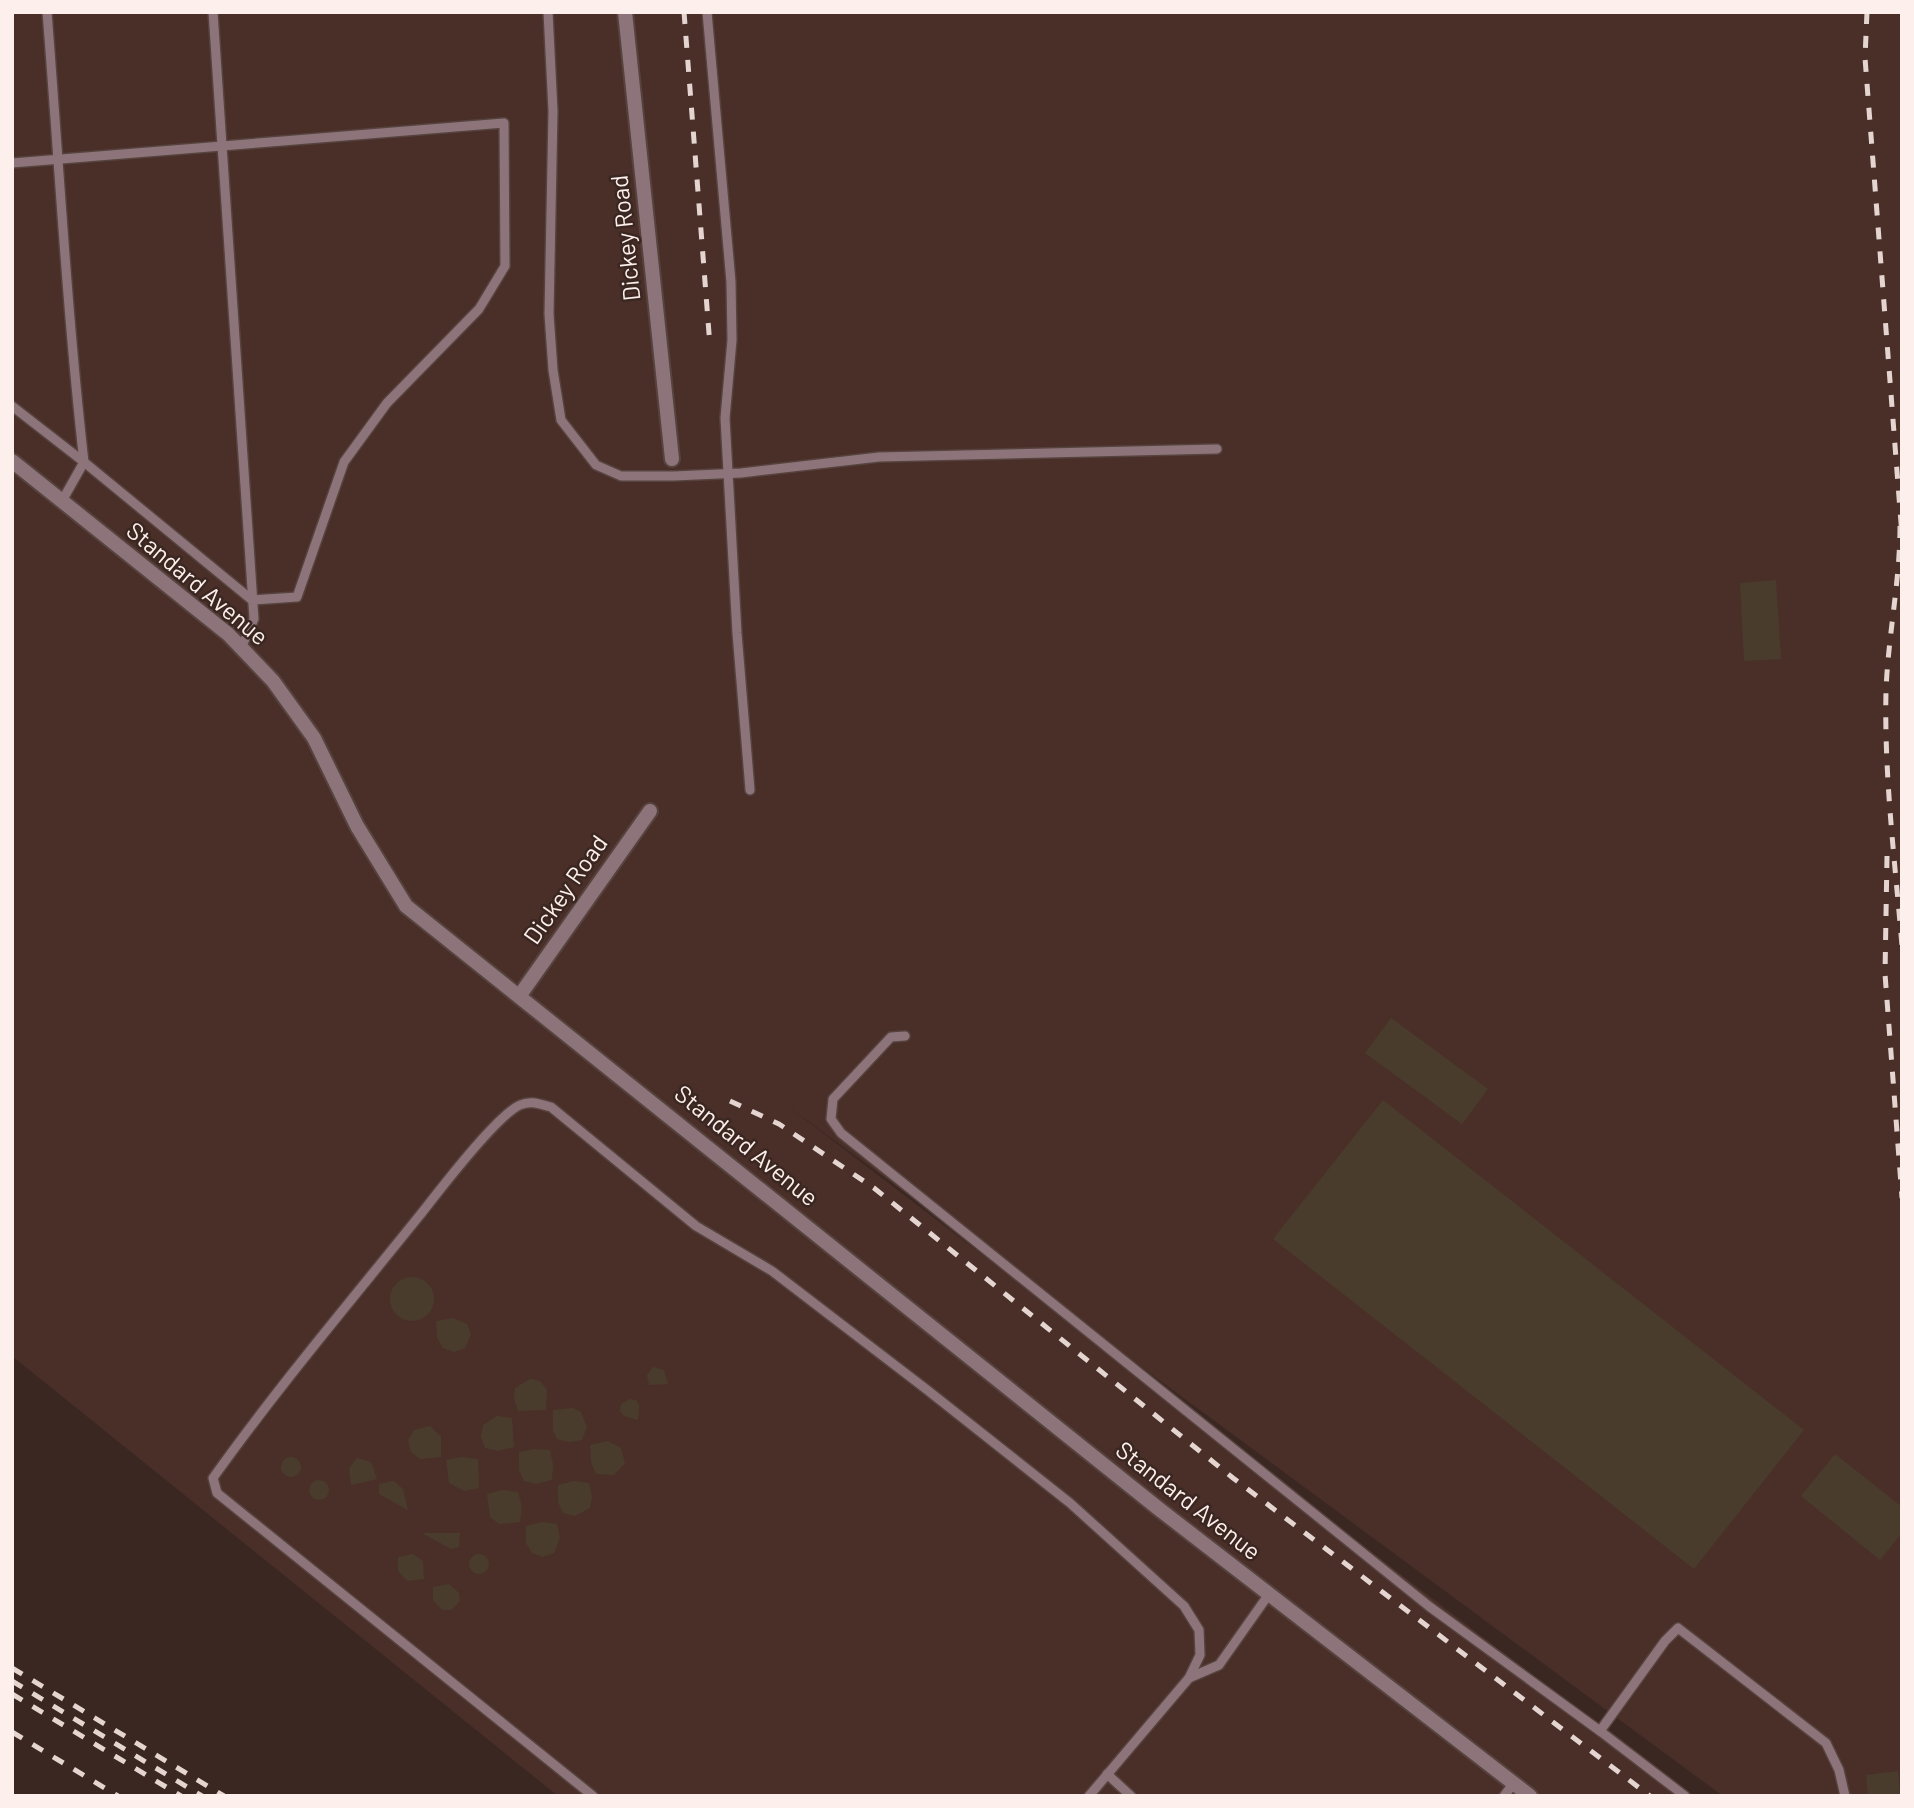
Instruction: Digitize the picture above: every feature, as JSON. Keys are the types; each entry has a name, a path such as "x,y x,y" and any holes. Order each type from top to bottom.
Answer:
{"street":[{"name":"Dickey Road","path":"625,12 672,460"},
{"name":"Standard Avenue","path":"12,461 241,648 273,681 314,738 357,826 406,906 1269,1594 1509,1790 1530,1796"},
{"name":"Dickey Road","path":"520,995 650,811"}],"lane":[{"path":"47,12 74,374 84,463 62,501"},
{"path":"214,12 254,619 241,648"},
{"path":"548,12 553,111 549,314 561,419 596,465 621,476 728,473 879,457 1217,449"},
{"path":"707,12 731,282 732,340 725,418 750,790"},
{"path":"12,163 504,123 505,266 496,286 480,309 387,403 344,462 297,597 252,600 12,405"},
{"path":"905,1036 891,1037 833,1099 831,1119 841,1133 1430,1607 1685,1796"},
{"path":"593,1796 216,1493 214,1478 250,1427 449,1178 505,1116 519,1106 533,1101 551,1107 696,1226 772,1270 1070,1503 1184,1606 1199,1630 1200,1655 1189,1678 1089,1796"},
{"path":"1189,1678 1219,1665 1269,1594"},
{"path":"1600,1731 1665,1641 1678,1628 1826,1743 1839,1770 1845,1796"},
{"path":"1107,1774 1131,1796"}],"shaded area":[{"path":"12,12 1902,12 1902,1796 1723,1796 785,1104 1691,1796 558,1796 12,1356"}],"building":[{"path":"1776,580 1781,659 1744,661 1740,583"},
{"path":"1391,1018 1488,1089 1462,1124 1365,1053"},
{"path":"1383,1100 1804,1430 1694,1569 1273,1239"},
{"path":"412,1277 427,1284 434,1299 427,1314 412,1321 397,1314 390,1299 397,1284"},
{"path":"453,1318 467,1324 471,1334 465,1348 454,1352 443,1348 437,1338 436,1321"},
{"path":"653,1367 664,1370 668,1384 649,1385 647,1375"},
{"path":"530,1379 540,1381 547,1390 546,1410 518,1411 514,1399 515,1388"},
{"path":"630,1399 636,1400 639,1405 638,1420 624,1416 620,1411 621,1404"},
{"path":"573,1408 581,1412 587,1427 582,1440 569,1442 557,1439 553,1430 553,1410"},
{"path":"497,1416 512,1418 514,1447 498,1451 485,1448 481,1437 483,1425"},
{"path":"430,1426 441,1437 441,1457 420,1459 411,1452 408,1440 414,1430"},
{"path":"607,1441 621,1448 625,1463 614,1475 596,1474 591,1462 590,1445"},
{"path":"550,1450 552,1480 536,1484 524,1481 519,1470 519,1452"},
{"path":"1835,1454 1902,1507 1902,1533 1880,1560 1801,1496"},
{"path":"291,1457 298,1460 301,1467 298,1474 291,1477 284,1474 281,1467 284,1460"},
{"path":"462,1457 478,1459 479,1488 464,1491 449,1483 446,1460"},
{"path":"357,1458 371,1462 377,1479 351,1485 349,1468"},
{"path":"319,1480 326,1483 329,1490 326,1497 319,1500 312,1497 309,1490 312,1483"},
{"path":"394,1481 403,1489 408,1510 379,1494 379,1484"},
{"path":"574,1481 589,1483 592,1497 590,1508 575,1516 563,1513 558,1502 558,1485"},
{"path":"503,1490 518,1492 522,1507 520,1522 499,1524 490,1517 487,1494"},
{"path":"542,1522 557,1524 560,1538 554,1553 543,1557 532,1553 526,1543 526,1526"},
{"path":"422,1533 460,1533 459,1547 451,1549"},
{"path":"413,1554 423,1561 424,1579 407,1581 398,1571 398,1557"},
{"path":"479,1554 486,1557 489,1564 486,1571 479,1574 472,1571 469,1564 472,1557"},
{"path":"449,1584 459,1593 460,1601 451,1610 442,1610 433,1600 433,1587"},
{"path":"1898,1771 1900,1796 1868,1796 1866,1775"}],"railway":[{"path":"684,12 710,346"},
{"path":"1867,12 1865,58 1902,536"},
{"path":"1900,526 1887,670 1886,723 1902,946"},
{"path":"1887,856 1885,974 1902,1198"},
{"path":"730,1101 779,1124 874,1188 1233,1478 1650,1796"},
{"path":"12,1668 224,1796"},
{"path":"12,1681 202,1796"},
{"path":"12,1694 181,1796"},
{"path":"12,1732 118,1796"}]}
